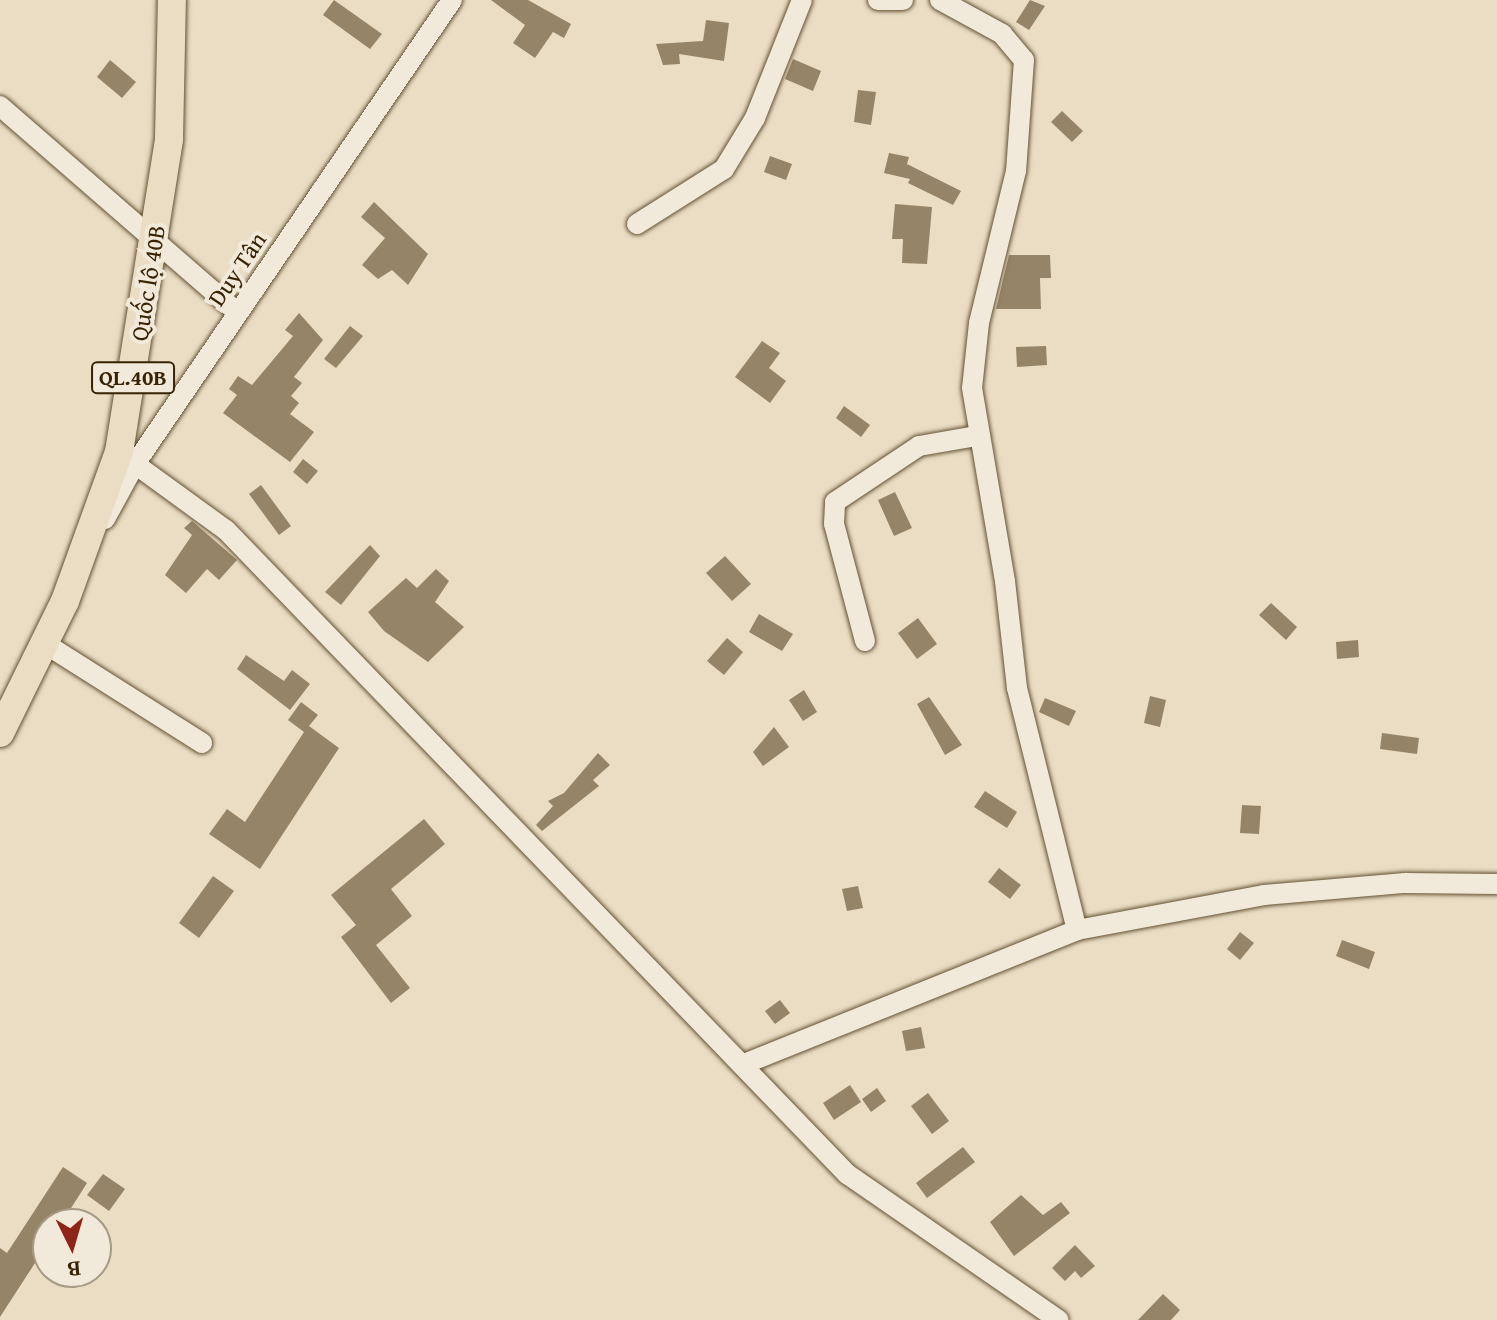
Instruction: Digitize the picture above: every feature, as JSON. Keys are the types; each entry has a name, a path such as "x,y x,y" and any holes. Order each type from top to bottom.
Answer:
{"highway":[{"name":"Quốc lộ 40B","path":"3,721 44,643 75,573 119,452 156,241 169,139 172,0"}],"street":[{"name":"Duy Tân","path":"75,573 135,464 452,0"},
{"path":"637,224 724,169 755,118 802,0"},
{"path":"878,0 903,0"},
{"path":"940,0 1016,46 1025,71 1016,171 972,370 977,436 1005,581 1017,688 1077,930"},
{"path":"0,106 238,313"},
{"path":"865,641 834,524 835,502 919,446 977,436"},
{"path":"135,464 226,530 847,1174 1059,1320"},
{"path":"44,643 202,743"},
{"path":"744,1064 1077,930 1264,895 1405,883 1497,884"}],"building":[{"path":"334,0 382,34 370,49 323,15"},
{"path":"491,0 528,0 571,24 564,38 553,32 535,58 513,43 525,25"},
{"path":"1030,0 1045,6 1029,30 1016,22"},
{"path":"706,20 729,23 724,61 679,54 680,64 663,65 656,44 703,41"},
{"path":"793,59 821,71 813,91 785,79"},
{"path":"110,60 136,82 122,98 97,77"},
{"path":"858,90 876,92 871,125 854,122"},
{"path":"1062,111 1083,131 1072,142 1051,122"},
{"path":"889,153 909,157 907,164 961,191 953,205 908,183 910,179 884,173"},
{"path":"770,156 792,164 786,180 764,172"},
{"path":"374,202 428,254 408,285 392,270 378,279 362,265 385,238 361,217"},
{"path":"895,204 932,207 927,264 902,263 903,239 892,239"},
{"path":"1009,255 1050,255 1051,278 1040,278 1041,309 996,309"},
{"path":"299,313 323,340 294,377 302,383 291,396 299,403 290,414 314,432 290,462 223,413 237,395 229,389 238,376 252,385 293,336 285,330"},
{"path":"350,326 363,336 336,368 324,359"},
{"path":"762,341 780,353 769,368 786,381 770,403 735,377"},
{"path":"1046,346 1047,365 1017,367 1016,347"},
{"path":"844,406 870,425 861,437 836,418"},
{"path":"303,459 318,471 307,484 293,472"},
{"path":"261,485 291,526 279,535 249,494"},
{"path":"895,492 912,528 894,536 878,500"},
{"path":"192,521 237,560 219,580 207,569 186,593 165,575 192,535 184,528"},
{"path":"370,545 380,556 341,605 325,592"},
{"path":"725,556 751,584 732,601 706,573"},
{"path":"436,569 449,581 435,602 464,627 428,662 384,631 368,612 406,578 417,588"},
{"path":"1271,603 1297,627 1286,640 1259,615"},
{"path":"759,614 793,634 782,651 749,632"},
{"path":"918,618 937,644 917,659 898,633"},
{"path":"727,638 743,652 724,675 707,661"},
{"path":"1358,640 1359,657 1337,659 1336,642"},
{"path":"246,655 284,681 292,670 310,684 290,710 237,669"},
{"path":"804,690 817,712 803,721 789,700"},
{"path":"1150,696 1166,700 1160,727 1144,723"},
{"path":"929,697 962,745 945,755 917,704"},
{"path":"1045,698 1076,711 1069,726 1039,712"},
{"path":"301,702 318,715 309,726 339,748 260,869 209,834 227,809 245,822 304,732 288,720"},
{"path":"774,727 789,747 763,766 753,752"},
{"path":"1382,733 1419,738 1417,754 1380,749"},
{"path":"598,753 610,765 593,780 599,786 542,831 536,825 553,806 548,801 564,793"},
{"path":"985,791 1017,812 1007,828 974,807"},
{"path":"1242,805 1261,806 1259,834 1240,833"},
{"path":"424,819 445,844 391,889 412,916 376,945 410,988 391,1003 341,937 356,925 331,895"},
{"path":"999,868 1021,885 1010,899 988,882"},
{"path":"213,876 234,891 199,938 179,923"},
{"path":"858,886 863,908 847,911 842,889"},
{"path":"1240,932 1254,943 1240,960 1227,949"},
{"path":"1342,940 1375,952 1369,969 1336,956"},
{"path":"780,1000 790,1013 775,1024 765,1011"},
{"path":"921,1027 925,1048 906,1051 902,1031"},
{"path":"850,1085 861,1102 834,1120 823,1103"},
{"path":"877,1088 886,1101 871,1112 862,1099"},
{"path":"928,1093 949,1121 932,1134 911,1106"},
{"path":"963,1147 975,1162 927,1198 916,1183"},
{"path":"63,1167 87,1183 71,1208 36,1208"},
{"path":"103,1174 125,1189 111,1208 105,1208 87,1195"},
{"path":"1021,1195 1043,1215 1061,1202 1070,1213 1014,1256 990,1222"},
{"path":"32,1215 32,1268 0,1317 0,1248 7,1253"},
{"path":"1075,1245 1095,1266 1081,1278 1075,1271 1065,1281 1052,1268"},
{"path":"1163,1294 1180,1310 1171,1320 1138,1320"}]}
